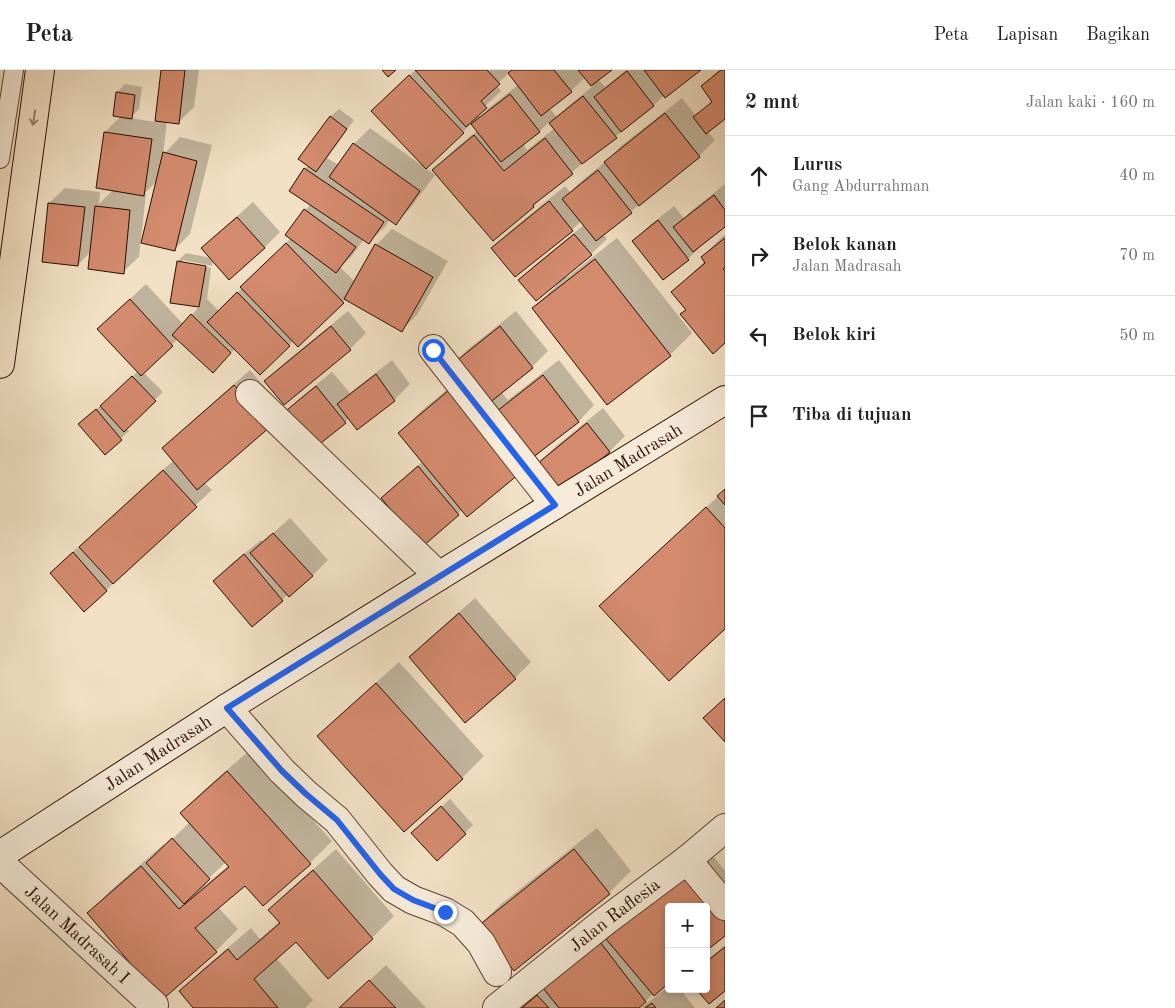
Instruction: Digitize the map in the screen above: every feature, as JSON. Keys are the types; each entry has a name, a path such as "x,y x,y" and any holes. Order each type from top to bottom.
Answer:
{"main road":[{"path":"0,364 40,70"}],"street":[{"path":"433,350 555,505"},
{"path":"250,394 439,576"},
{"name":"Jalan Madrasah","path":"0,855 227,708 725,400"},
{"path":"227,708 282,771 337,820 394,889 413,900 445,912 463,923 481,943 497,972"},
{"name":"Jalan Raflesia","path":"497,1008 604,922 687,860 725,828"},
{"path":"687,860 725,906"},
{"name":"Jalan Madrasah I","path":"0,864 154,1005"}],"lane":[{"path":"0,159 14,70"}],"building":[{"path":"161,70 185,70 179,124 155,121"},
{"path":"382,70 396,70 388,77"},
{"path":"415,70 487,70 500,84 481,101 487,108 466,127"},
{"path":"512,70 554,70 572,92 541,116 508,73"},
{"path":"578,70 612,70 591,86"},
{"path":"644,70 701,70 665,98"},
{"path":"721,70 725,70 725,119 706,134 693,117 712,102 701,86"},
{"path":"627,71 654,106 621,132 594,97"},
{"path":"409,75 464,133 426,169 371,111"},
{"path":"116,92 135,95 132,119 113,116"},
{"path":"510,94 540,132 501,162 471,124"},
{"path":"583,96 617,138 582,164 549,123"},
{"path":"665,113 700,157 639,206 604,162"},
{"path":"330,116 347,129 316,172 298,159"},
{"path":"104,132 152,139 144,196 96,188"},
{"path":"474,135 504,171 545,138 573,174 533,205 534,207 493,241 432,170"},
{"path":"353,143 420,191 396,225 329,177"},
{"path":"163,152 197,161 175,251 141,243"},
{"path":"304,168 384,222 369,244 289,191"},
{"path":"598,170 632,213 596,241 562,199"},
{"path":"714,195 725,210 725,227 693,252 673,227"},
{"path":"549,201 573,231 515,277 491,248"},
{"path":"48,203 85,207 78,266 42,262"},
{"path":"95,206 130,210 124,274 88,269"},
{"path":"304,209 356,247 336,273 285,235"},
{"path":"237,217 265,248 229,280 201,248"},
{"path":"658,220 689,260 663,280 632,241"},
{"path":"574,234 592,255 536,301 518,280"},
{"path":"725,238 725,268 723,269 725,271 725,343 713,354 680,314 686,310 671,292 705,263 701,257"},
{"path":"286,243 344,303 298,347 240,287"},
{"path":"375,244 433,277 402,332 344,299"},
{"path":"595,259 671,356 607,405 532,308"},
{"path":"177,261 206,266 199,307 170,303"},
{"path":"237,292 290,346 260,375 207,322"},
{"path":"130,299 173,346 141,376 97,329"},
{"path":"191,314 231,353 213,373 172,335"},
{"path":"331,326 351,350 284,405 264,381"},
{"path":"500,326 533,368 483,408 450,366"},
{"path":"376,374 395,401 357,430 337,404"},
{"path":"543,375 579,422 528,461 492,415"},
{"path":"132,376 156,401 124,432 100,406"},
{"path":"234,385 270,427 197,490 162,448"},
{"path":"455,385 525,469 467,517 398,433"},
{"path":"316,386 346,423 311,451 282,414"},
{"path":"96,409 122,440 105,455 78,424"},
{"path":"587,423 610,452 561,492 538,463"},
{"path":"418,466 459,515 422,547 381,498"},
{"path":"163,470 197,507 113,584 79,547"},
{"path":"725,489 725,505 717,496"},
{"path":"706,507 725,528 725,629 669,681 599,606"},
{"path":"273,533 313,576 289,597 250,553"},
{"path":"73,552 107,591 84,612 50,573"},
{"path":"244,554 283,601 252,627 213,581"},
{"path":"459,613 516,679 465,723 409,657"},
{"path":"376,683 463,779 404,832 317,736"},
{"path":"725,698 725,742 703,718"},
{"path":"227,771 311,864 263,906 245,886 195,928 217,952 162,1000 87,913 141,866 179,909 229,867 180,813"},
{"path":"441,806 466,834 437,861 411,833"},
{"path":"172,838 210,879 184,904 146,863"},
{"path":"574,849 610,894 514,971 478,926"},
{"path":"313,870 373,939 328,979 296,942 254,979 278,1008 193,1008 179,991 228,949 237,960 280,923 268,910"},
{"path":"686,872 725,919 725,936 710,948 710,903 665,903 665,986 654,996 606,939"},
{"path":"597,938 646,1002 639,1008 559,1008 539,983"},
{"path":"725,947 725,991 709,1004 699,993 710,993 710,959"},
{"path":"369,980 396,1008 339,1008"},
{"path":"537,995 549,1008 522,1008"},
{"path":"725,1000 725,1008 716,1008"},
{"path":"652,1003 656,1008 645,1008"}],"route":[{"path":"433,350 555,505 227,708 282,771 337,820 394,889 413,900 445,912"}]}
